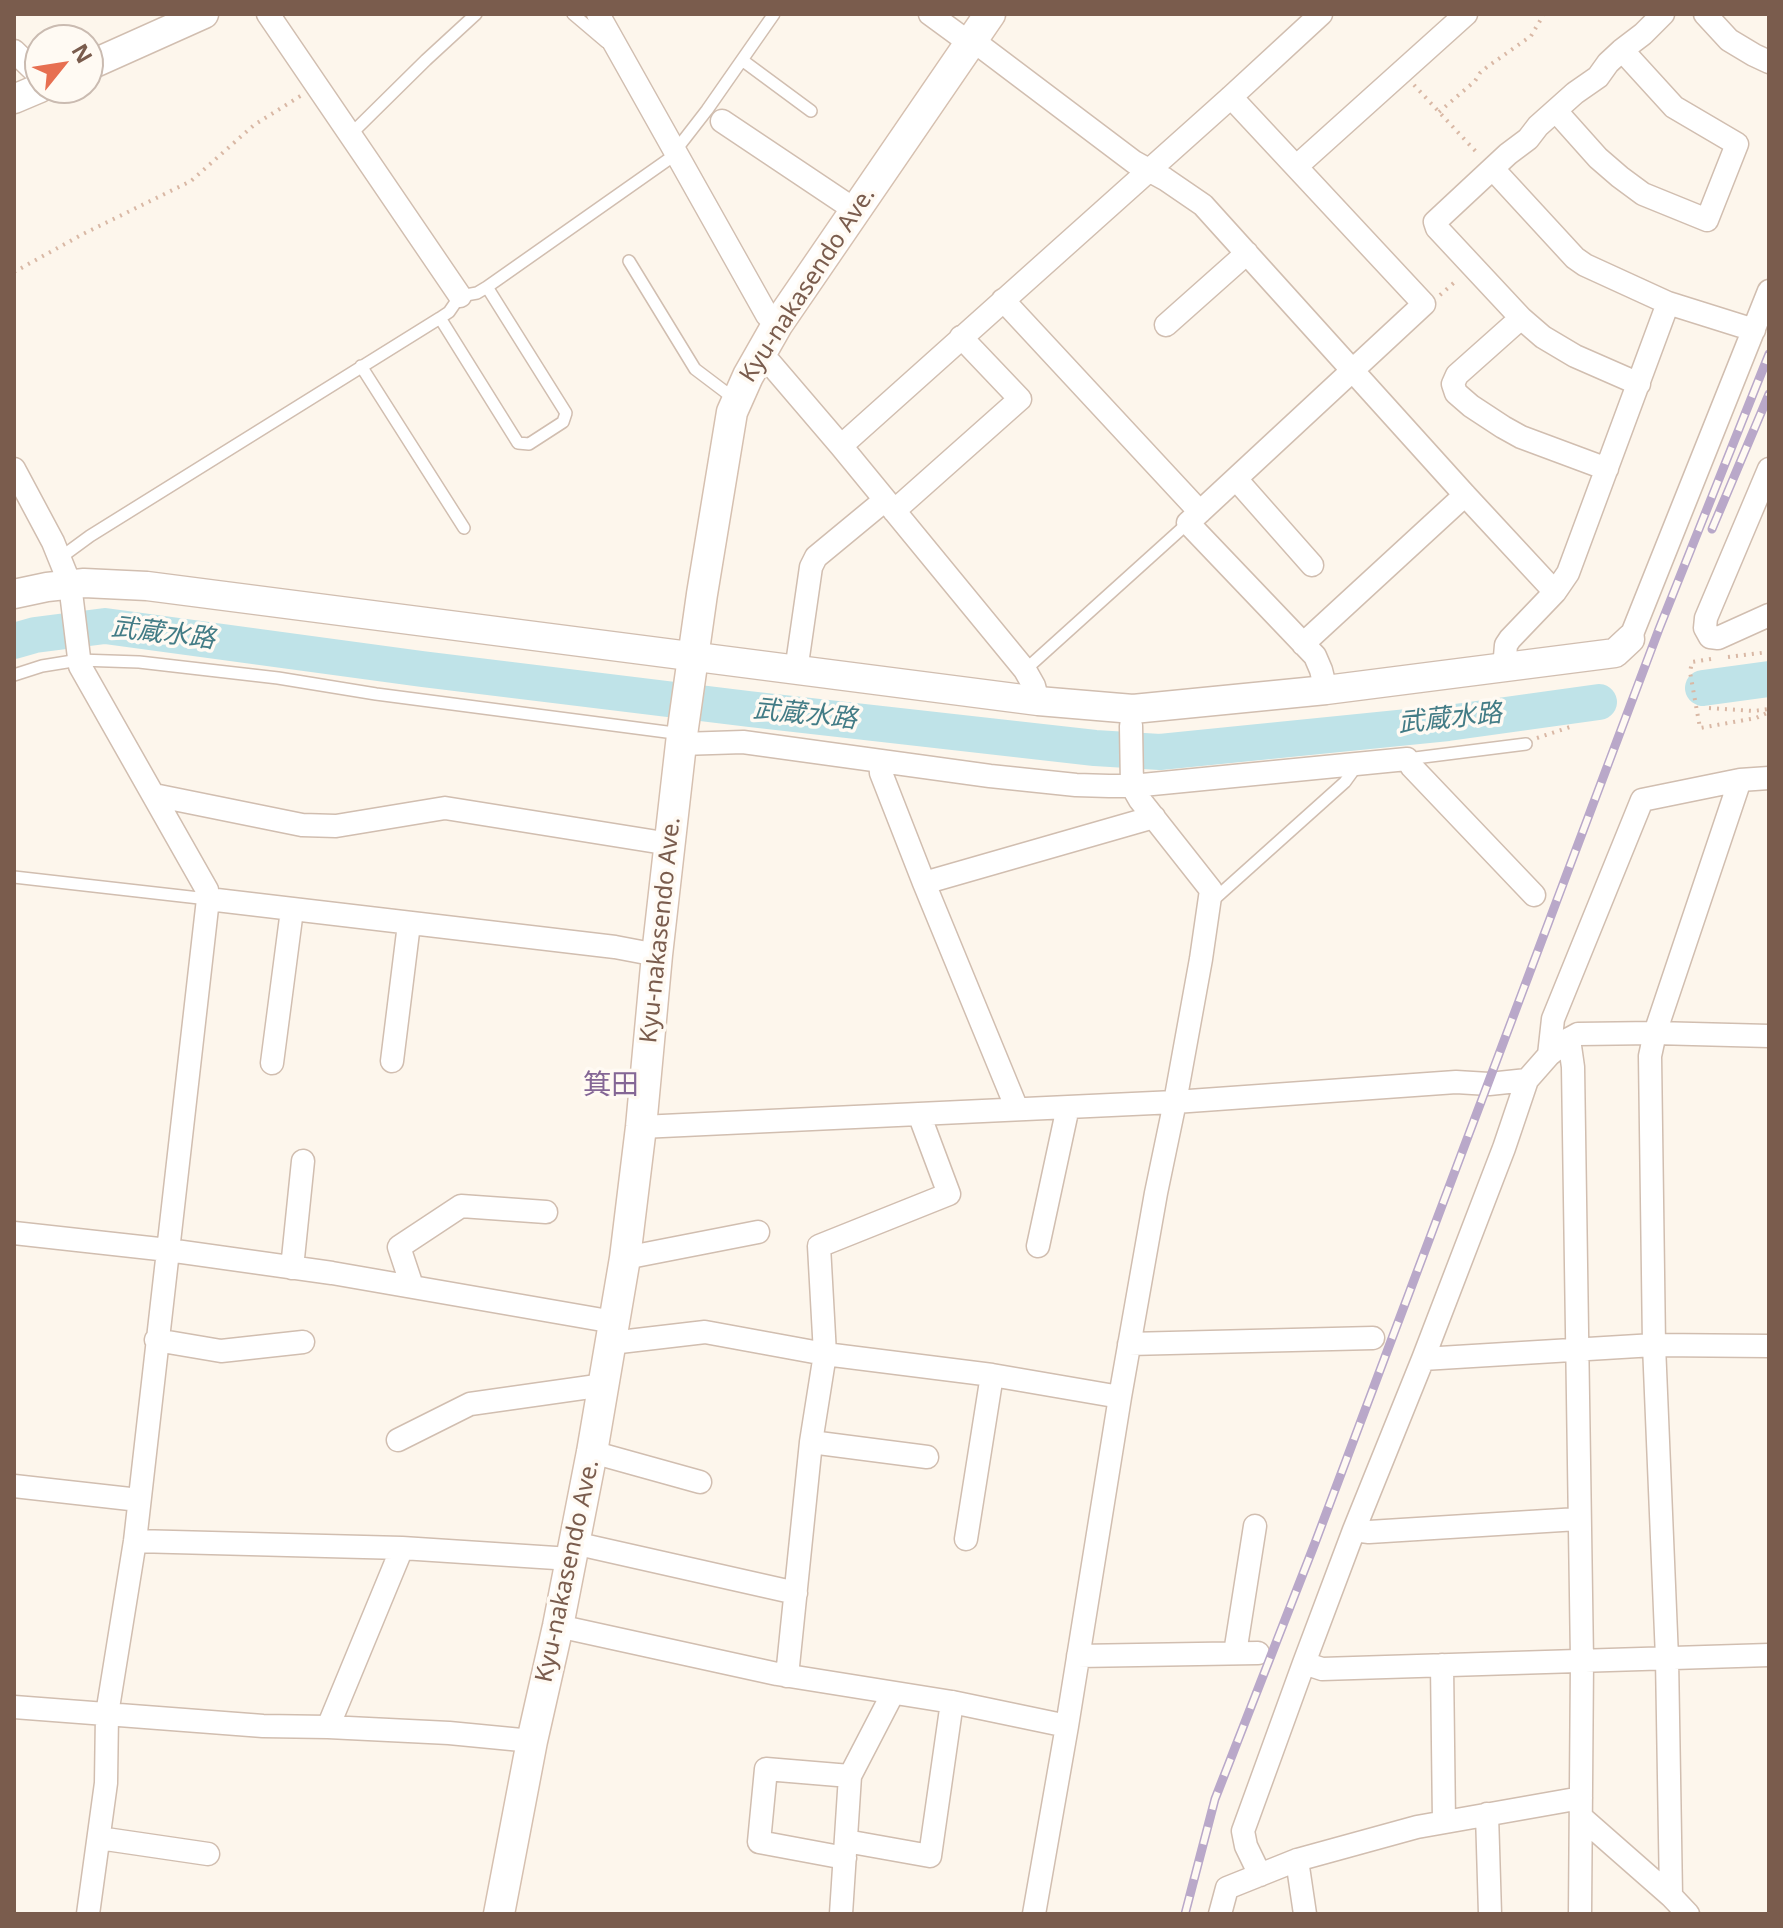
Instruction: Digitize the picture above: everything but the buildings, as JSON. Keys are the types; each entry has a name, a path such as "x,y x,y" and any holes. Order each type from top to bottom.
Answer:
{"main road":[{"name":"Kyu-nakasendo Ave.","path":"499,1914 573,1551 625,1258 682,736 728,431 736,400 777,325 990,14"}],"street":[{"path":"104,59 204,14"},
{"path":"268,14 460,296"},
{"path":"598,14 767,315 777,325"},
{"path":"930,14 983,48 1134,162 1203,205 1555,592"},
{"path":"841,446 1321,14"},
{"path":"1297,166 1466,14"},
{"path":"1639,384 1575,356 1543,337 1472,266 1435,222 1488,164 1528,139 1538,126 1598,77 1608,63 1663,14"},
{"path":"1705,14 1729,40 1769,62"},
{"path":"1556,111 1598,158 1643,194 1707,220 1737,144 1674,107 1622,50"},
{"path":"1194,518 1424,304 1231,97"},
{"path":"722,121 855,210"},
{"path":"1488,164 1585,265 1668,303 1754,330"},
{"path":"1166,325 1247,253"},
{"path":"14,594 68,580 147,586 692,662 796,671 1038,701 1132,718 1615,653 1630,639 1769,291"},
{"path":"1003,300 1315,656 1326,690"},
{"path":"1504,668 1506,645 1510,639 1555,592 1568,573 1668,303"},
{"path":"1521,318 1457,375 1453,384 1456,393 1521,437 1607,469"},
{"path":"796,671 811,567 816,557 890,506 1020,399 961,337"},
{"path":"760,355 841,446 1025,670 1038,701"},
{"path":"14,469 68,580 80,666 207,890 208,899 135,1541 107,1714 106,1783 88,1914"},
{"path":"1769,469 1706,618 1705,628 1710,637 1718,638 1769,615"},
{"path":"1236,479 1312,565"},
{"path":"1303,644 1465,495"},
{"path":"1034,1914 1129,1344 1201,959 1211,890 1140,800 1132,779 1132,718"},
{"path":"682,736 1076,785 1407,759 1534,895"},
{"path":"880,761 881,773 924,883 1017,1109"},
{"path":"1549,1055 1553,1019 1642,800 1740,780 1769,778"},
{"path":"1671,1896 1667,1658 1654,1345 1650,1056 1740,780"},
{"path":"154,795 302,825 336,826 445,808 670,844"},
{"path":"924,883 1154,817"},
{"path":"208,899 615,947 657,955"},
{"path":"272,1063 292,910"},
{"path":"392,1061 409,924"},
{"path":"1260,1875 1246,1846 1243,1831 1354,1530 1423,1359 1527,1080 1549,1055 1578,1034 1769,1036"},
{"path":"1569,1039 1573,1067 1582,1660 1580,1914"},
{"path":"641,1127 1175,1102 1456,1082 1489,1084 1527,1080"},
{"path":"1038,1246 1068,1107"},
{"path":"787,1676 811,1442 825,1354 819,1246 949,1194 919,1114"},
{"path":"292,1268 303,1161"},
{"path":"412,1286 399,1247 461,1206 546,1212"},
{"path":"625,1258 758,1232"},
{"path":"14,1233 168,1250 412,1286 612,1333 705,1332 825,1354 992,1375 1120,1397"},
{"path":"1129,1344 1373,1338"},
{"path":"156,1340 221,1351 303,1342"},
{"path":"1423,1359 1654,1345 1769,1346"},
{"path":"966,1539 992,1375"},
{"path":"398,1440 470,1404 604,1385"},
{"path":"811,1442 927,1457"},
{"path":"592,1452 700,1482"},
{"path":"14,1486 139,1500"},
{"path":"1354,1530 1369,1532 1578,1519"},
{"path":"1235,1653 1255,1526"},
{"path":"135,1541 573,1551 796,1593"},
{"path":"328,1727 402,1548"},
{"path":"558,1626 787,1676 952,1702 1067,1726"},
{"path":"1078,1656 1258,1653"},
{"path":"1304,1663 1322,1669 1769,1655"},
{"path":"1442,1665 1444,1822"},
{"path":"841,1914 850,1776 893,1693"},
{"path":"850,1776 766,1769 759,1842 930,1856 952,1702"},
{"path":"14,1707 263,1726 449,1733 532,1741"},
{"path":"1220,1914 1227,1888 1297,1860 1417,1827 1487,1814 1581,1807 1688,1914"},
{"path":"1487,1814 1490,1914"},
{"path":"99,1838 208,1854"},
{"path":"1297,1860 1305,1914"}],"lane":[{"path":"351,134 476,14"},
{"path":"573,14 605,42 617,48"},
{"path":"68,580 90,536 440,318 449,312 460,296 477,293 487,287 669,159 774,14"},
{"path":"742,60 811,111"},
{"path":"629,261 695,369 736,400"},
{"path":"440,318 518,443 529,444 563,422 566,413 487,287"},
{"path":"361,366 464,528"},
{"path":"1025,670 1194,518"},
{"path":"14,675 78,654 278,678 682,736"},
{"path":"1407,759 1526,744"},
{"path":"1209,904 1345,782 1358,764"},
{"path":"14,877 208,899"}],"path":[{"path":"1439,112 1480,73 1531,36 1544,14"},
{"path":"1410,80 1488,164"},
{"path":"14,272 191,181 254,125 317,86"},
{"path":"1424,304 1435,299 1472,266"},
{"path":"1769,652 1692,662 1690,672 1700,728 1756,718 1769,710"},
{"path":"1709,708 1769,710"},
{"path":"1538,737 1573,726"}],"waterway":[{"name":"武蔵水路","path":"14,641 35,635 105,626 749,709 1095,748 1160,752 1448,723 1599,702"},
{"name":"武蔵水路","path":"1703,688 1769,679"}],"railway":[{"path":"1185,1914 1215,1799 1315,1543 1659,629 1769,354"},
{"path":"1712,529 1769,394"}],"district":[{"name":"箕田","path":"611,1086"}]}
